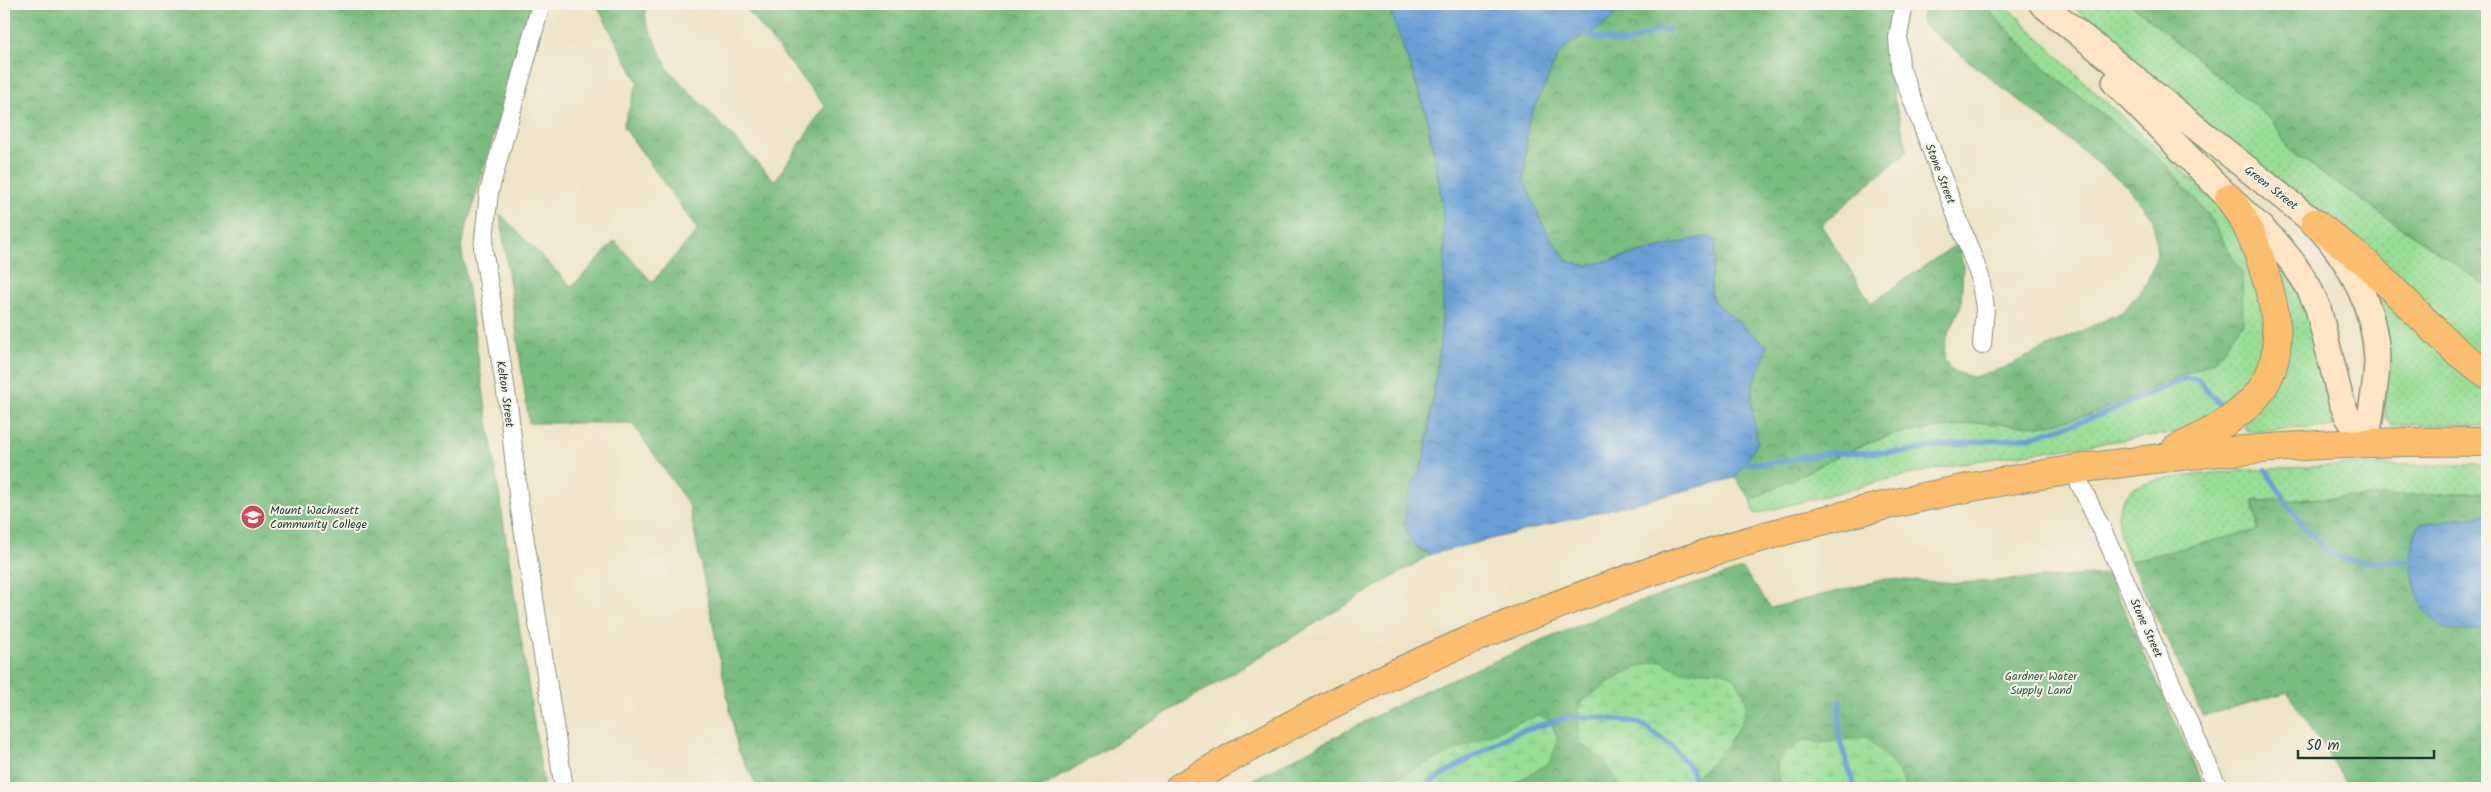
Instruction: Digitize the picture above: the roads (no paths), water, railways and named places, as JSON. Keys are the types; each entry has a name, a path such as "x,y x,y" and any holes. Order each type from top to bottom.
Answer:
{"highway":[{"path":"2157,458 2207,434 2242,412 2266,384 2274,368 2278,330 2270,290 2254,239 2247,224 2229,198"},
{"path":"2315,222 2366,263 2444,340 2487,374"},
{"path":"1179,788 1273,734 1404,669 1517,620 1627,579 1734,544 1832,518 1977,486 2073,469 2157,458 2259,448 2366,443 2487,442"}],"street":[{"name":"Kelton Street","path":"541,4 489,192 483,248 485,272 509,411 519,503 564,788"},
{"name":"Stone Street","path":"1904,4 1898,38 1900,68 1980,278 1985,308 1982,345"},
{"path":"2036,4 2229,198 2275,241 2305,281 2323,324 2334,379 2341,401 2348,416 2366,443"},
{"name":"Green Street","path":"2042,4 2151,93 2315,222 2346,259 2370,317 2377,360 2366,443"},
{"name":"Stone Street","path":"2073,469 2218,788"}],"water":[{"path":"1389,4 1616,4 1618,7 1612,19 1594,32 1572,42 1558,56 1528,122 1524,181 1546,231 1567,261 1587,266 1704,237 1712,237 1716,241 1711,278 1713,301 1766,345 1765,357 1754,380 1752,393 1753,414 1758,442 1735,478 1431,554 1413,544 1408,537 1405,519 1412,485 1423,462 1430,427 1443,310 1443,215 1434,151 1427,119 1419,90"},
{"path":"2487,515 2487,628 2464,631 2446,629 2424,610 2416,591 2412,566 2415,532 2420,524"}],"waterway":[{"path":"1581,34 1626,44 1656,31 1669,30"},
{"path":"1739,464 1780,462 1827,453 1906,452 1939,446 2031,437 2095,417 2186,378 2197,379 2221,405"},
{"path":"2266,470 2310,534 2332,554 2352,561 2419,562"},
{"path":"1840,700 1839,738 1855,788"},
{"path":"1428,783 1512,734 1568,717 1598,717 1640,723 1672,746 1692,770 1696,788"}],"place":[{"name":"Mount Wachusett Community College","path":"253,517"}],"park label":[{"name":"Gardner Water Supply Land","path":"2041,683"}]}
